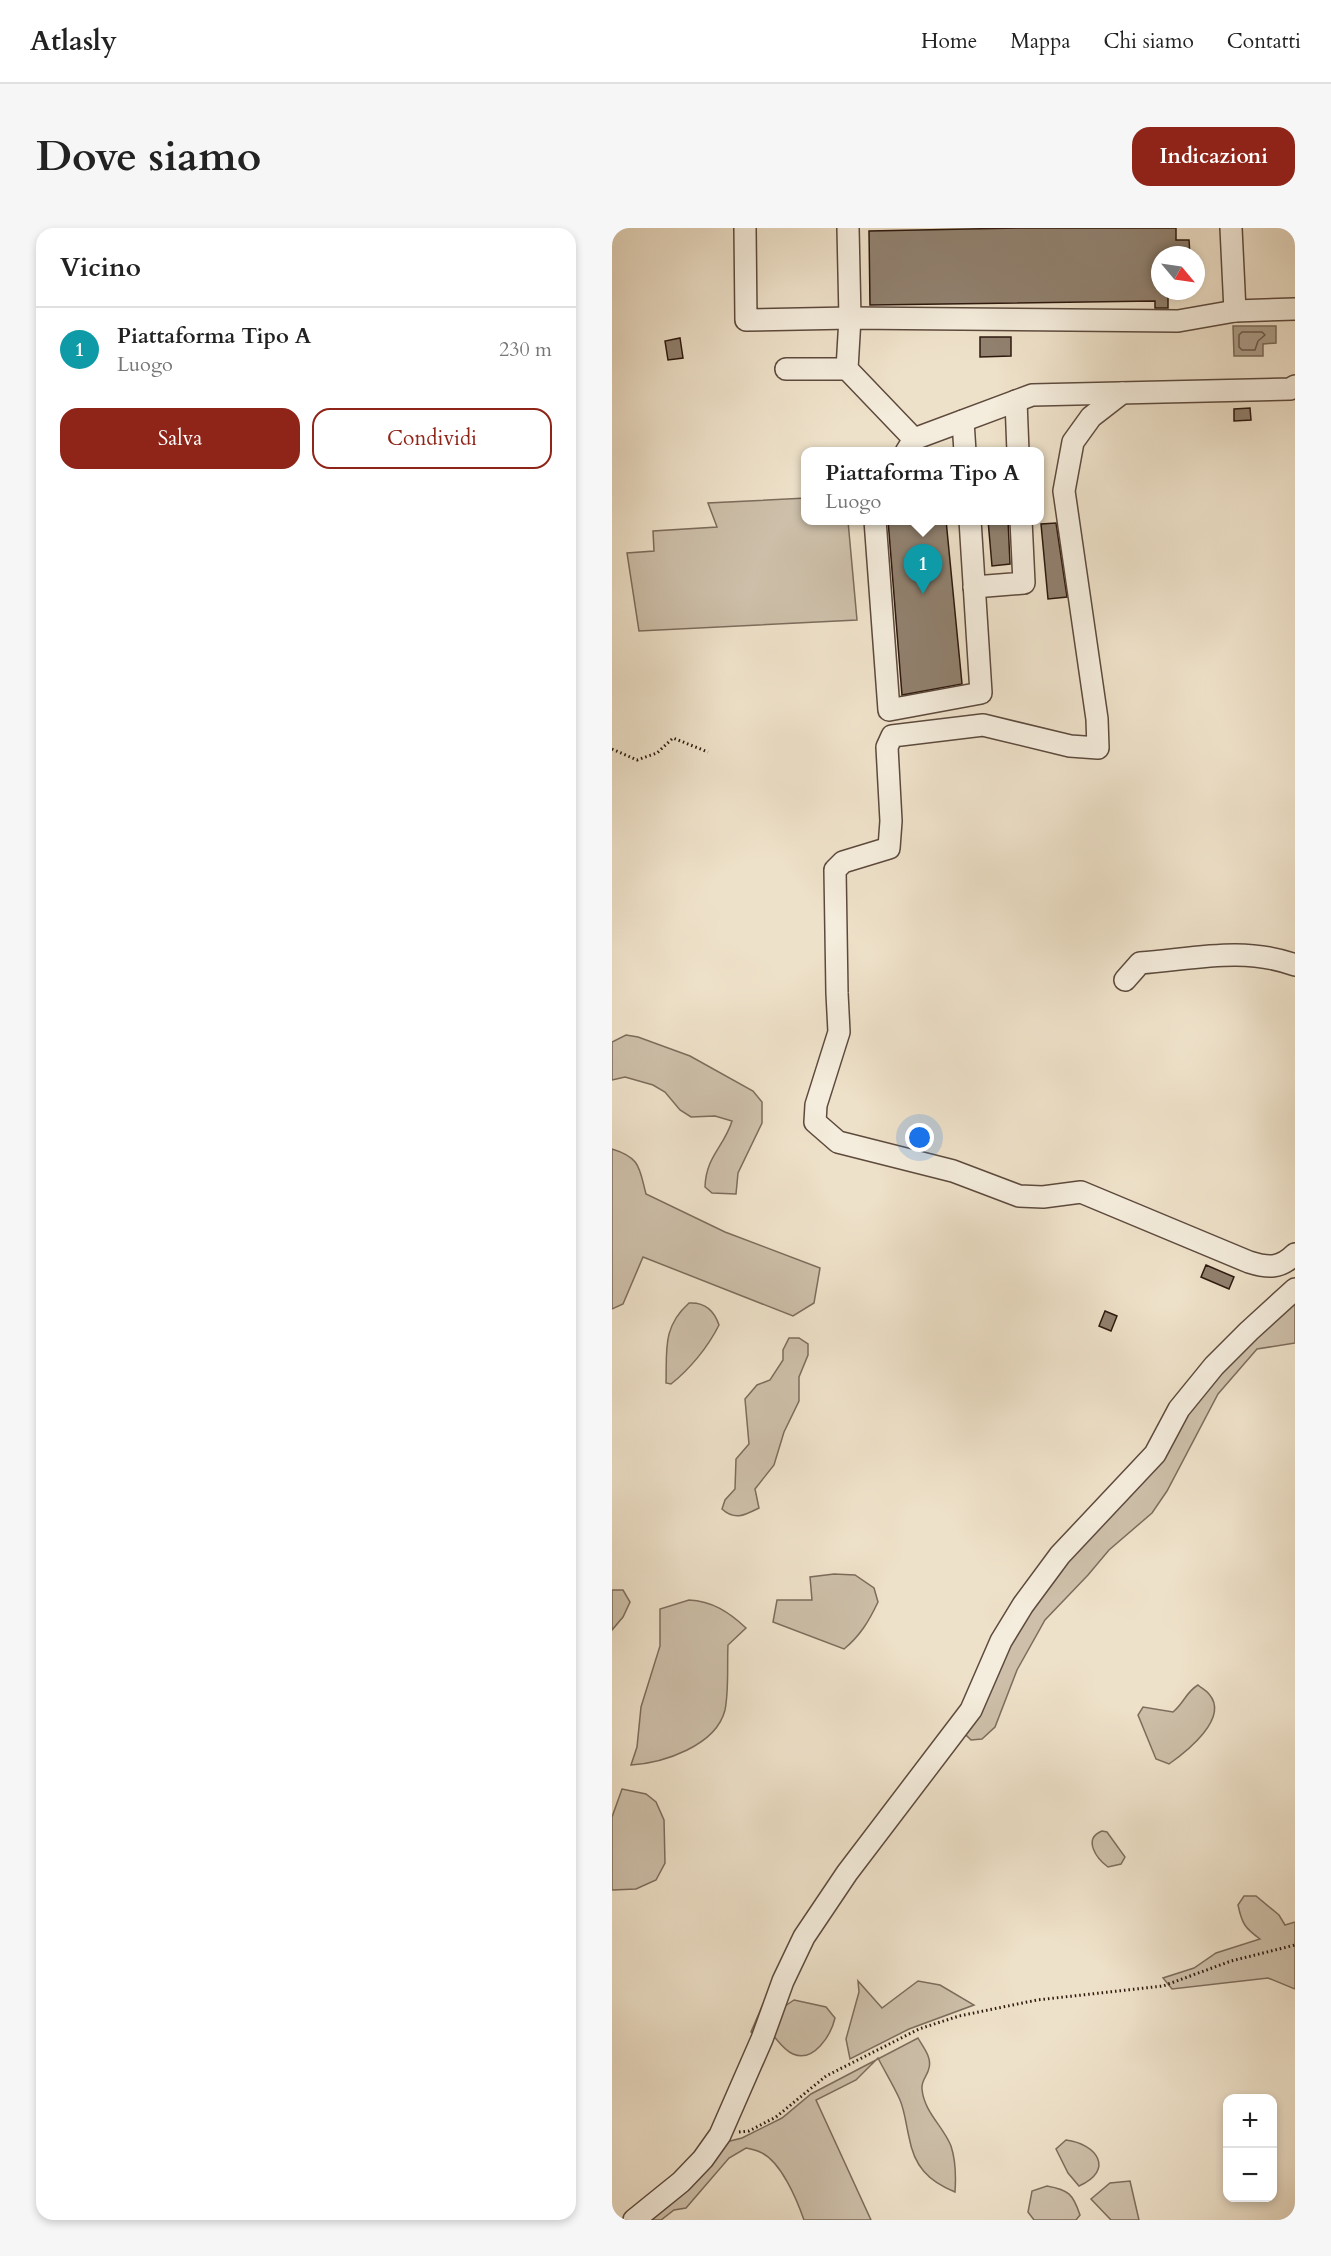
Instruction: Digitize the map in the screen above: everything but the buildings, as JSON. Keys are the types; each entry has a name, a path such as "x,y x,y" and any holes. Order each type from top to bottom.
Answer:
{"lane":[{"path":"745,228 746,320 850,318 1178,321 1235,311 1295,309"},
{"path":"848,228 850,318 847,369 910,445 963,421 1032,395 1290,389 1295,386"},
{"path":"1231,228 1235,311"},
{"path":"786,369 847,369"},
{"path":"1122,393 1090,417 1073,442 1064,491 1097,719 1098,748 1070,746 983,725 892,736 887,747 891,821 889,848 843,862 835,870 839,1032 816,1105 814,1122 838,1142 953,1171 1019,1196 1043,1197 1081,1192 1249,1262 1269,1268 1288,1261 1295,1254"},
{"path":"1072,394 1090,417"},
{"path":"1016,401 1018,447"},
{"path":"963,421 965,447"},
{"path":"875,525 889,710 981,693 970,525"},
{"path":"974,587 1024,583 1021,525"},
{"path":"1125,980 1140,963 1236,954 1275,958 1295,966"},
{"path":"634,2220 681,2182 703,2159 720,2135 762,2039 783,1981 804,1937 847,1873 971,1710 1001,1641 1023,1605 1060,1555 1155,1455 1179,1409 1214,1366 1295,1289"}],"path":[{"path":"612,749 637,760 657,753 673,738 708,752"},
{"path":"720,2135 749,2131 776,2117 826,2076 919,2029 959,2016 1037,2000 1163,1986 1231,1961 1295,1945"}],"shaded area":[{"path":"801,498 801,525 848,525 857,620 639,631 627,553 654,551 653,531 717,527 708,503"},
{"path":"626,1035 638,1037 690,1056 753,1091 762,1102 762,1123 738,1173 736,1194 712,1193 705,1187 712,1159 732,1121 715,1116 691,1117 680,1110 665,1092 653,1085 625,1077 612,1080 612,1042"},
{"path":"612,1149 634,1160 640,1171 646,1194 725,1232 820,1268 814,1303 793,1316 643,1257 623,1304 612,1309"},
{"path":"1295,1296 1295,1343 1257,1349 1218,1394 1167,1491 1152,1513 1109,1550 1045,1620 1017,1670 995,1727 982,1739 971,1740 965,1734 1024,1615 1177,1418"},
{"path":"689,1303 700,1304 708,1308 719,1325 692,1365 671,1384 666,1383 670,1330 680,1312"},
{"path":"789,1338 799,1338 808,1344 808,1355 799,1377 799,1401 784,1432 774,1465 755,1489 759,1508 745,1515 731,1515 722,1509 725,1500 735,1489 736,1459 749,1444 745,1399 757,1385 770,1380 783,1360 783,1350"},
{"path":"834,1574 855,1575 874,1588 878,1602 864,1628 844,1649 773,1622 777,1600 812,1600 810,1577"},
{"path":"612,1590 623,1590 630,1602 623,1617 612,1630"},
{"path":"689,1600 720,1608 746,1628 728,1645 725,1710 720,1723 700,1743 658,1761 631,1765 637,1747 641,1707 660,1646 660,1609"},
{"path":"1198,1685 1208,1693 1214,1703 1214,1713 1210,1724 1195,1743 1169,1764 1156,1759 1138,1715 1143,1707 1173,1712"},
{"path":"622,1789 646,1794 656,1802 664,1820 665,1863 656,1880 636,1889 612,1890 612,1817"},
{"path":"1102,1831 1107,1832 1125,1857 1121,1864 1108,1867 1093,1849 1093,1839"},
{"path":"1244,1896 1256,1896 1279,1915 1285,1925 1295,1922 1295,1989 1268,1978 1172,1989 1163,1978 1194,1968 1216,1953 1260,1939 1245,1925 1241,1917 1238,1905"},
{"path":"858,1981 882,2008 918,1981 940,1985 974,2005 909,2029 850,2059 846,2039 859,1992"},
{"path":"794,2000 826,2007 835,2018 830,2032 820,2046 808,2055 790,2053 772,2034 757,2035 751,2032 763,2004 782,2008"},
{"path":"918,2038 930,2064 922,2086 923,2097 951,2146 954,2157 955,2192 930,2177 914,2156 900,2100 878,2059"},
{"path":"876,2060 856,2080 816,2100 871,2220 804,2220 793,2192 775,2164 760,2152 746,2148 729,2158 686,2208 674,2210 661,2220 639,2220 722,2143 742,2138 782,2118 811,2094"},
{"path":"1066,2140 1086,2147 1098,2159 1097,2173 1079,2186 1068,2173 1056,2149"},
{"path":"1130,2181 1139,2220 1111,2220 1091,2199 1110,2183"},
{"path":"1047,2186 1069,2194 1080,2215 1076,2220 1034,2220 1028,2212 1032,2191"}],"water":[{"path":"1233,326 1276,326 1276,343 1263,344 1263,356 1234,356"}],"place":[{"name":"Piattaforma Tipo A","path":"923,594"}]}
